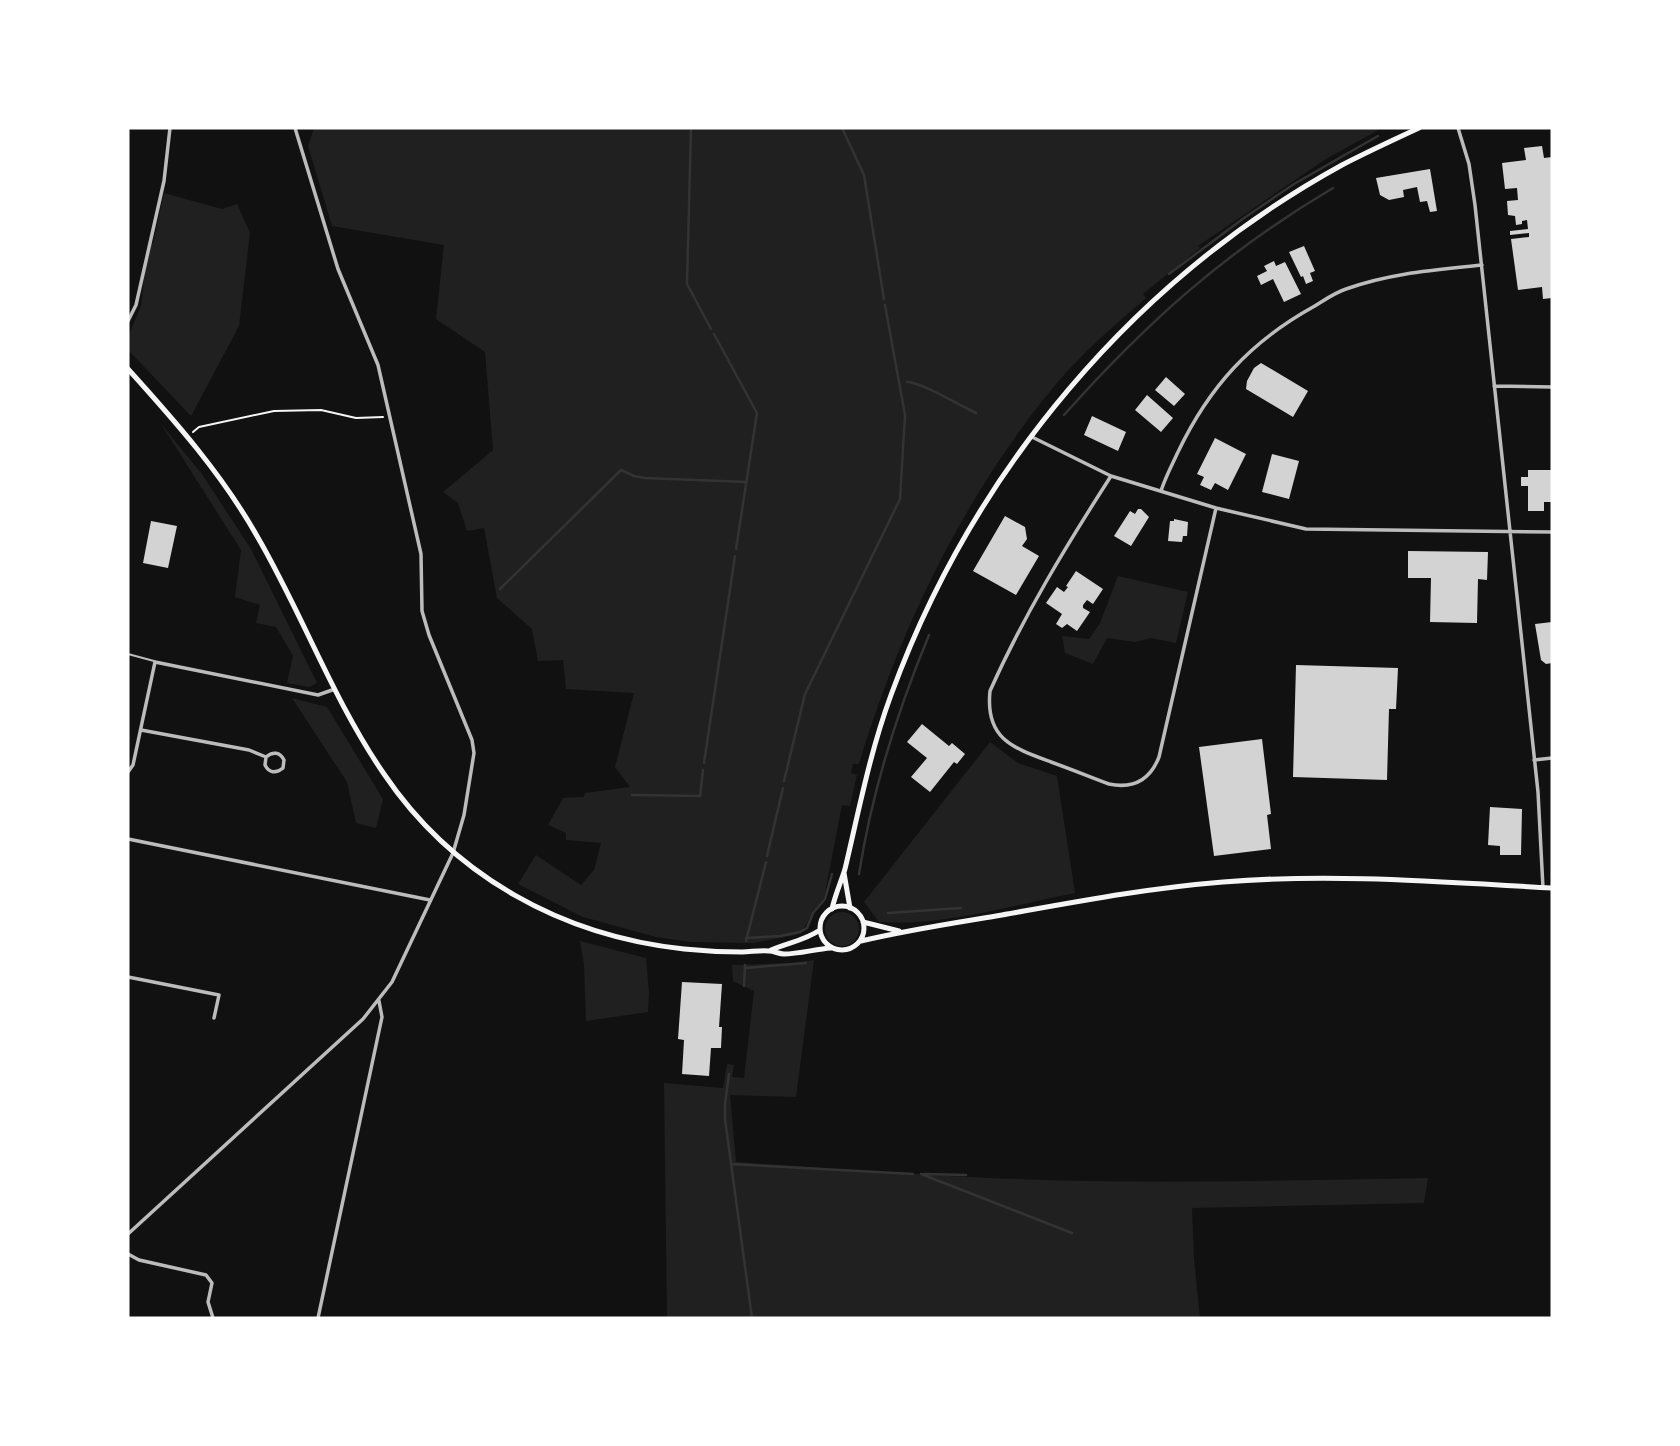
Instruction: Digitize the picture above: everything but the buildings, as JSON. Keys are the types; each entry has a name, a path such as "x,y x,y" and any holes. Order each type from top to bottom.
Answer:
{"main road":[{"path":"832,909 844,872 867,771 907,655 958,547 1030,436 1068,388 1120,333 1199,262 1306,187 1343,165 1419,128"},
{"path":"128,369 187,436 251,525 335,689 383,774 417,818 475,871 513,896 572,923 660,946 784,954 831,948 844,951 861,941 899,931 1158,889 1224,882 1357,880 1552,888"},
{"path":"844,872 850,908"},
{"path":"831,948 823,940 820,930 823,918 832,909 841,906 858,913 864,929 861,941"},
{"path":"863,922 899,931"},
{"path":"769,951 799,941 820,930"}],"street":[{"path":"128,321 136,305 158,206 170,128"},
{"path":"128,1234 363,1019 379,1001 402,961 453,853 464,815 474,753 472,740 429,635 422,611 421,554 378,365 338,269 295,128"},
{"path":"1458,128 1472,181 1482,265 1534,760 1543,888"},
{"path":"1161,491 1186,435 1226,374 1252,348 1283,324 1343,290 1410,272 1482,265"},
{"path":"1494,386 1552,387"},
{"path":"1030,436 1111,476 1216,508 1306,529 1552,532"},
{"path":"1111,476 1060,554 1020,626 990,691 989,701 989,712 997,733 1014,748 1109,784 1121,786 1141,781 1150,775 1159,757 1216,508"},
{"path":"128,772 133,765 155,662 318,695 335,689"},
{"path":"140,730 249,750 266,757"},
{"path":"274,752 282,756 283,768 271,772 265,765 266,757 274,752"},
{"path":"1534,760 1552,758"},
{"path":"128,839 430,900"},
{"path":"128,977 219,995 214,1018"},
{"path":"318,1318 382,1017 379,1001"},
{"path":"128,1254 139,1260 206,1275 212,1283 208,1302 213,1318"}],"lane":[{"path":"128,654 155,662"}],"path":[{"path":"187,436 199,427 274,411 321,410 356,418 391,417"}],"shaded area":[{"path":"314,128 1382,128 1326,159 1198,246 1200,248 1143,294 1146,298 1078,360 1024,425 965,516 915,613 894,663 859,764 853,764 851,773 857,775 850,806 842,805 824,898 803,930 796,935 754,943 691,942 656,937 583,917 518,884 536,855 581,885 594,870 601,843 566,840 566,833 548,825 563,798 584,797 585,793 630,787 615,767 634,693 566,689 563,660 538,661 532,629 497,598 484,528 467,531 458,503 443,492 493,450 485,352 436,319 444,245 332,226 308,146"},
{"path":"164,193 222,209 237,204 250,233 239,326 191,416 128,350 128,337 141,306 148,241 153,244"},
{"path":"161,424 202,474 251,549 317,683 309,687 287,683 293,656 276,627 256,623 260,605 235,597 241,550"},
{"path":"1118,576 1188,592 1176,643 1151,638 1135,642 1107,638 1093,664 1065,653 1062,636 1089,639 1100,623"},
{"path":"292,698 327,707 383,799 376,828 356,823 347,782"},
{"path":"990,742 1018,763 1057,776 1075,893 952,918 902,923 879,922 864,902"},
{"path":"842,912 854,917 859,929 854,941 842,946 830,941 825,929 830,917"},
{"path":"580,941 646,958 648,1012 586,1021 584,964"},
{"path":"814,960 796,1097 730,1095 736,1162 1040,1180 1428,1178 1424,1203 1192,1208 1200,1318 667,1318 664,1083 723,1088 727,1064 734,1065 732,1077 744,1078 754,991 733,981 732,965"}],"waterway":[{"path":"691,128 687,284 711,329"},
{"path":"842,128 864,175 884,299"},
{"path":"1169,274 1294,184 1378,136"},
{"path":"1064,415 1157,319 1222,263 1333,188"},
{"path":"784,781 805,694 900,499 905,415 885,305"},
{"path":"714,334 757,413 736,549"},
{"path":"907,382 932,390 976,413"},
{"path":"500,589 621,470 645,478 746,482"},
{"path":"704,763 735,556"},
{"path":"859,874 871,812 887,752 929,635"},
{"path":"632,795 700,796 703,770"},
{"path":"767,856 783,788"},
{"path":"746,941 766,862"},
{"path":"746,938 780,936 807,928 813,913 825,899 832,874"},
{"path":"888,913 961,908"},
{"path":"745,968 806,963"},
{"path":"744,986 745,965"},
{"path":"729,1074 725,1119 752,1318"},
{"path":"732,1164 913,1174"},
{"path":"921,1174 1072,1233"},
{"path":"924,1174 966,1175"}]}
